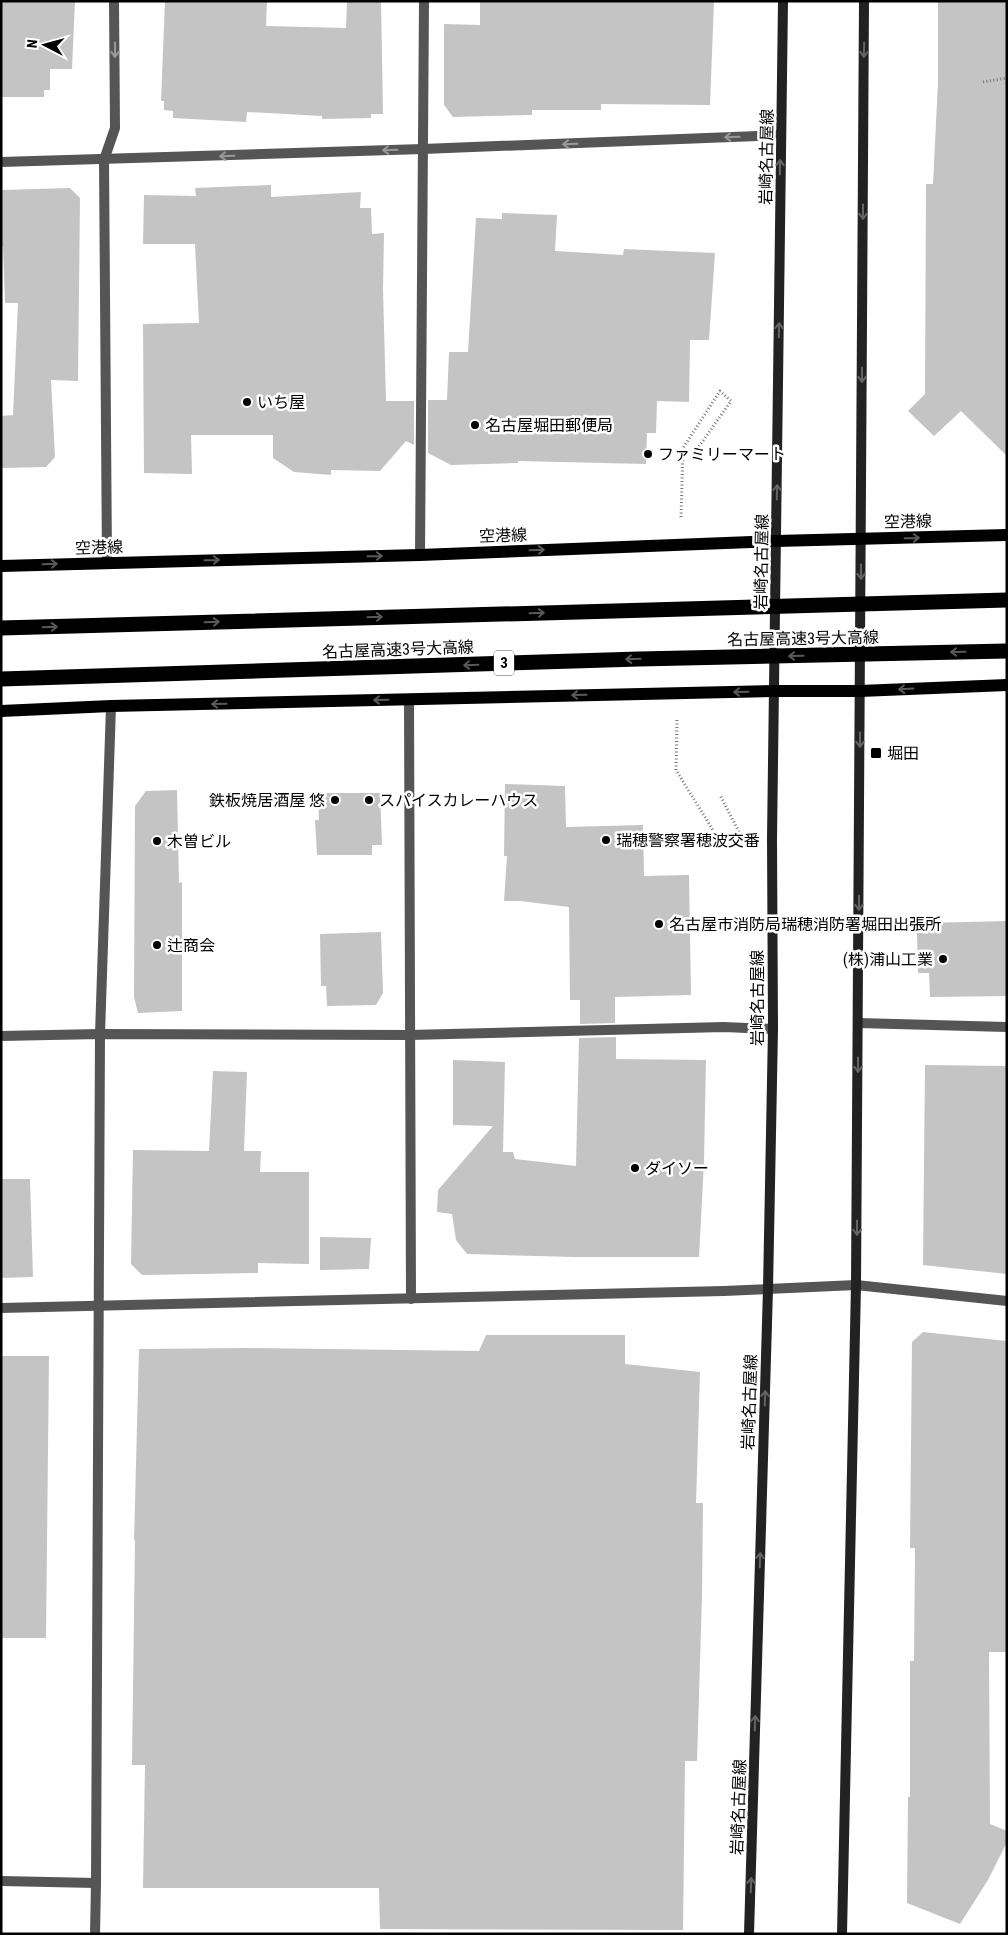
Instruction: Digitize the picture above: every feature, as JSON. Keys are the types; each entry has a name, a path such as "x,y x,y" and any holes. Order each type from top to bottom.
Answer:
{"highway":[{"name":"名古屋高速3号大高線","path":"1,628 1007,600"},
{"name":"名古屋高速3号大高線","path":"1,679 629,660 1007,651"}],"main road":[{"name":"岩崎名古屋線","path":"749,1934 768,1290 773,1029 772,839 783,1"},
{"path":"842,1934 856,1285 864,1"},
{"name":"空港線","path":"1,566 420,555 861,538 1007,535"},
{"path":"1,711 111,706 774,691 860,692 1007,685"}],"street":[{"path":"107,563 104,160 115,128 114,1"},
{"path":"420,555 424,1"},
{"path":"1,162 423,149 781,135"},
{"path":"408,700 411,1299"},
{"path":"95,1934 100,1034 111,706"},
{"path":"858,1023 1007,1027"},
{"path":"1,1036 100,1034 410,1035 724,1027 773,1029"},
{"path":"1,1308 768,1290 856,1285 1007,1301"},
{"path":"1,1881 96,1883"}],"path":[{"path":"982,82 1007,78"},
{"path":"683,448 720,391 731,401 698,448"},
{"path":"676,770 719,840 739,832 720,795"}],"building":[{"path":"1,1 75,1 72,69 50,69 50,90 44,90 44,97 1,97"},
{"path":"165,1 267,1 266,26 346,28 347,1 381,1 383,114 371,114 371,118 322,119 322,116 247,112 246,122 173,118 173,111 164,110 164,101 161,101"},
{"path":"480,1 714,1 710,105 601,104 601,110 532,110 532,115 453,117 444,105 444,24 480,25"},
{"path":"938,1 1007,1 1007,456 961,411 934,436 908,411 925,394 926,184 933,184 938,82"},
{"path":"271,185 271,197 361,192 360,208 371,208 372,234 384,233 383,290 386,401 414,401 414,445 406,441 380,471 331,470 331,475 294,472 273,458 273,435 191,435 192,474 144,473 143,324 199,323 195,244 143,244 144,195 196,196 195,188"},
{"path":"70,188 80,198 78,381 51,380 55,457 46,467 1,468 1,416 13,415 18,303 5,303 3,246 1,246 1,190"},
{"path":"502,213 557,215 555,251 623,255 624,249 715,253 709,340 690,340 689,402 657,401 656,433 647,433 646,464 518,461 518,463 451,465 428,453 428,400 447,400 449,352 468,352 476,218 502,219"},
{"path":"505,784 565,786 566,827 643,825 644,876 689,875 691,995 615,997 615,1023 580,1024 580,1000 570,1000 569,907 504,901 507,856 504,856"},
{"path":"177,790 179,883 182,882 182,1011 138,1013 134,997 135,806 146,791"},
{"path":"318,793 380,793 382,845 372,845 372,855 317,855 315,820 319,820"},
{"path":"1007,921 1007,996 930,997 929,973 918,973 917,933 925,933 926,923"},
{"path":"381,932 383,993 376,1005 327,1006 326,986 321,986 320,934"},
{"path":"616,1037 616,1059 706,1060 704,1161 699,1257 573,1257 467,1254 456,1240 452,1214 437,1212 438,1190 493,1126 453,1125 453,1060 505,1062 503,1152 513,1152 515,1159 576,1166 579,1038"},
{"path":"925,1065 1007,1066 1007,1274 923,1265"},
{"path":"213,1071 247,1072 244,1151 261,1151 260,1172 309,1172 309,1264 258,1263 258,1273 142,1275 131,1264 133,1150 209,1151"},
{"path":"1,1179 30,1179 33,1277 1,1278"},
{"path":"320,1237 371,1238 369,1269 320,1270"},
{"path":"923,1332 1007,1341 1007,1652 989,1652 990,1824 1007,1831 1007,1842 988,1880 960,1924 907,1903 908,1797 910,1797 910,1661 914,1661 915,1548 910,1548 912,1342"},
{"path":"486,1335 625,1335 625,1364 700,1372 696,1503 703,1503 697,1761 685,1761 683,1930 380,1929 379,1888 143,1888 145,1765 132,1765 134,1541 139,1349 246,1348 479,1351"},
{"path":"1,1356 49,1356 46,1638 1,1638"}],"place":[{"name":"いち屋","path":"247,402"},
{"name":"名古屋堀田郵便局","path":"475,425"},
{"name":"ファミリーマート","path":"648,454"},
{"name":"堀田","path":"876,753"},
{"name":"鉄板焼居酒屋 悠","path":"335,800"},
{"name":"スパイスカレーハウス","path":"369,800"},
{"name":"瑞穂警察署穂波交番","path":"606,840"},
{"name":"木曽ビル","path":"157,841"},
{"name":"名古屋市消防局瑞穂消防署堀田出張所","path":"659,924"},
{"name":"辻商会","path":"157,945"},
{"name":"(株)浦山工業","path":"943,959"},
{"name":"ダイソー","path":"635,1168"}]}
